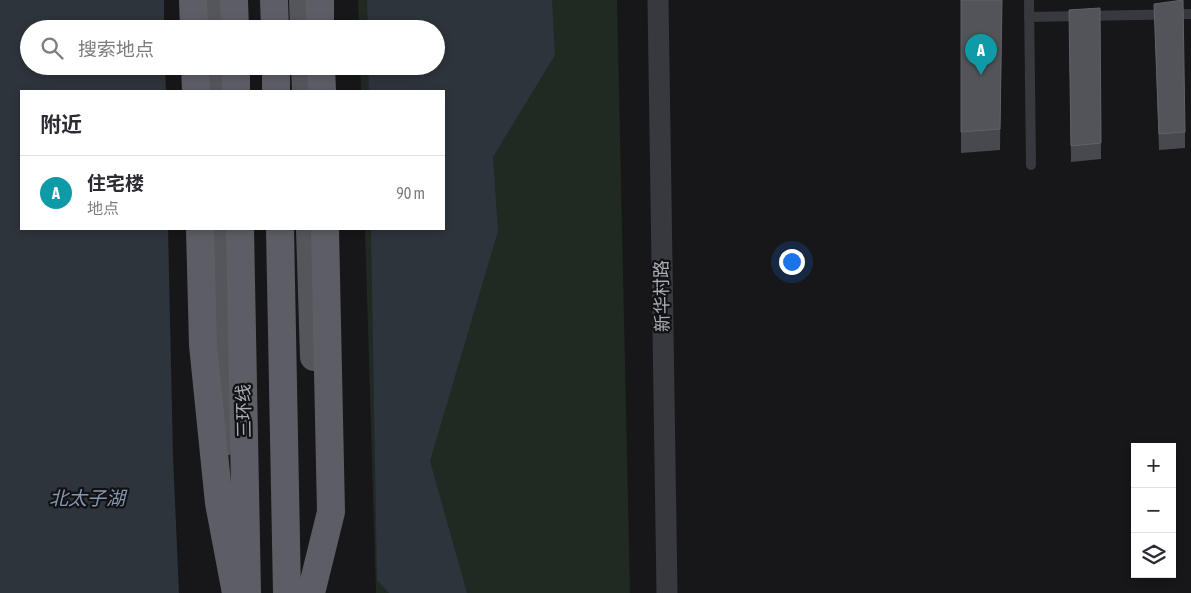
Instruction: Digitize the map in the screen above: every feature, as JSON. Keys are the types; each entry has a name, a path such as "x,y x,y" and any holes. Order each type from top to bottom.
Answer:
{"highway":[{"path":"193,0 194,20"},
{"path":"234,0 235,20"},
{"path":"274,0 275,20"},
{"path":"320,0 320,20"},
{"path":"195,75 196,90"},
{"path":"236,75 236,90"},
{"path":"276,75 276,90"},
{"path":"321,75 322,90"},
{"path":"200,230 204,345 218,503 236,593"},
{"name":"三环线","path":"240,230 247,593"},
{"path":"280,230 287,593"},
{"path":"311,593 330,512 325,230"}],"main road":[{"path":"211,0 212,20"},
{"path":"303,0 304,20"},
{"path":"213,75 214,90"},
{"path":"305,75 306,90"},
{"path":"218,230 228,593"},
{"path":"310,230 322,593"}],"street":[{"name":"新华村路","path":"658,0 667,593"}],"lane":[{"path":"1029,0 1031,165"},
{"path":"1029,17 1191,14"}],"shaded area":[{"path":"358,0 617,0 630,593 376,593 365,230 445,230 445,90 361,90 360,75 445,75 445,20 359,20"}],"water":[{"name":"北太子湖","path":"0,0 164,0 164,20 20,20 20,75 165,75 166,90 20,90 20,230 168,230 173,456 179,593 0,593"},
{"path":"367,0 552,0 555,55 493,157 498,231 430,461 467,593 389,593 377,580 371,230 445,230 445,90 369,90 368,75 445,75 445,20 368,20"}],"building":[{"path":"961,0 1002,0 1000,129 961,132"},
{"path":"1183,0 1185,132 1159,134 1154,4"},
{"path":"1100,8 1101,143 1071,146 1069,10"}],"place":[{"name":"住宅楼","path":"981,75"}]}
